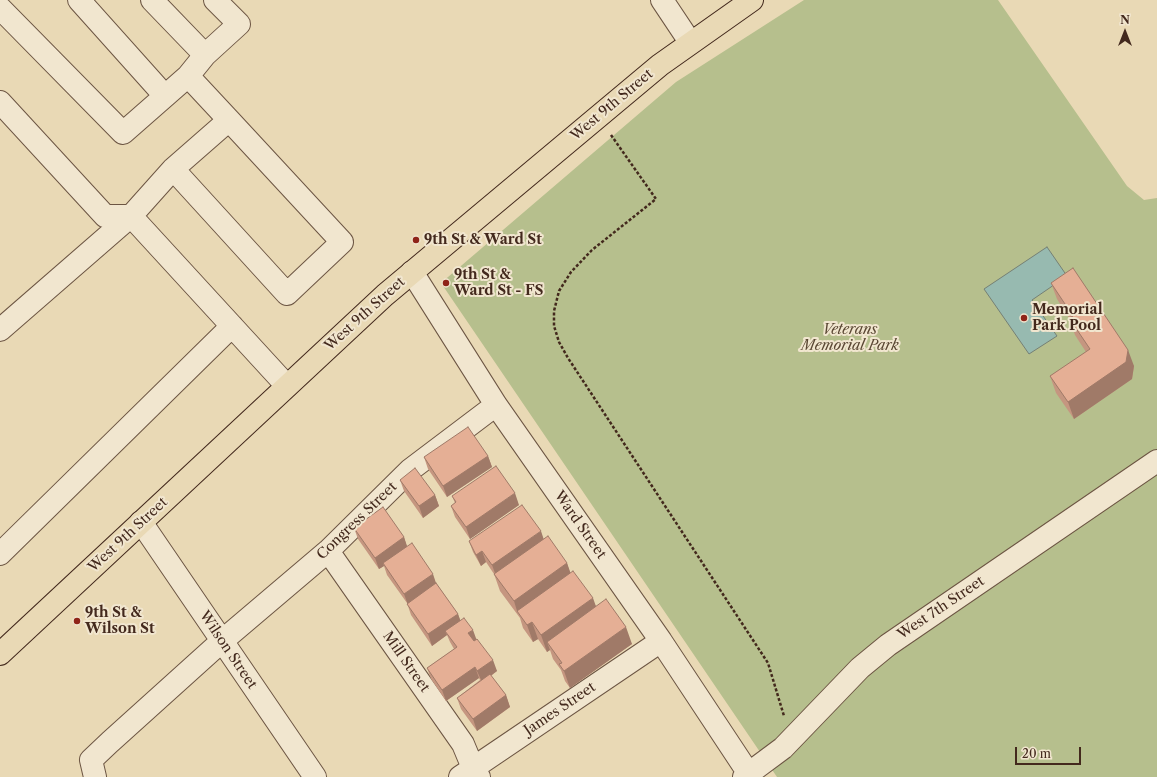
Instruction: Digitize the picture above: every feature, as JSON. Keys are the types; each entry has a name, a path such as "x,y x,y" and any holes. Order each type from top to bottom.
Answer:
{"main road":[{"name":"West 9th Street","path":"0,654 385,295 690,42 752,0"}],"street":[{"path":"79,0 165,96"},
{"path":"152,0 205,55"},
{"path":"0,8 123,133 188,76 205,55 238,24 215,0"},
{"path":"662,0 690,42"},
{"path":"173,169 288,294 342,242 188,76"},
{"path":"0,102 105,216 130,216 287,386"},
{"path":"0,330 130,216 173,169 229,120"},
{"name":"Ward Street","path":"412,272 496,405 661,641 748,776"},
{"path":"0,554 232,326"},
{"name":"Congress Street","path":"95,777 91,760 222,641 328,551 410,470 496,405"},
{"name":"West 7th Street","path":"748,776 783,748 860,668 888,645 1157,461"},
{"name":"Wilson Street","path":"141,522 314,777"},
{"name":"Mill Street","path":"328,551 463,744 470,774"},
{"name":"James Street","path":"470,774 661,641"}],"path":[{"path":"598,117 656,200 592,250 571,272 559,291 554,311 554,326 559,342 633,459 768,663 783,714 795,736"}],"green space":[{"name":"Veterans Memorial Park","path":"804,0 998,0 1127,186 1144,200 1157,198 1157,777 777,777 441,283 676,82"}],"water":[{"name":"Memorial Park Pool","path":"1047,247 1067,276 1032,300 1057,336 1029,354 984,289"}],"building":[{"path":"1073,268 1128,350 1126,362 1068,402 1050,376 1090,349 1069,318 1073,316 1051,283"},
{"path":"468,427 488,456 443,486 424,457"},
{"path":"496,466 515,493 466,527 451,506 456,502 452,496"},
{"path":"415,468 435,495 419,506 400,480"},
{"path":"522,505 541,531 492,565 482,551 476,555 469,541"},
{"path":"383,507 404,537 375,558 354,528"},
{"path":"548,536 567,563 514,601 494,574"},
{"path":"412,543 433,574 404,594 383,563"},
{"path":"573,571 593,598 541,635 532,622 527,625 517,611"},
{"path":"436,583 458,614 428,634 407,604"},
{"path":"606,599 626,627 564,671 559,664 562,663 547,642"},
{"path":"464,618 473,630 468,633 474,641 477,639 493,660 477,671 475,667 442,690 427,668 457,647 445,631"},
{"path":"490,674 506,695 473,719 457,698"}],"place":[{"name":"9th St & Ward St","path":"416,240"},
{"name":"9th St & Ward St - FS","path":"446,283"},
{"name":"Memorial Park Pool","path":"1024,318"},
{"name":"9th St & Wilson St","path":"77,621"}]}
